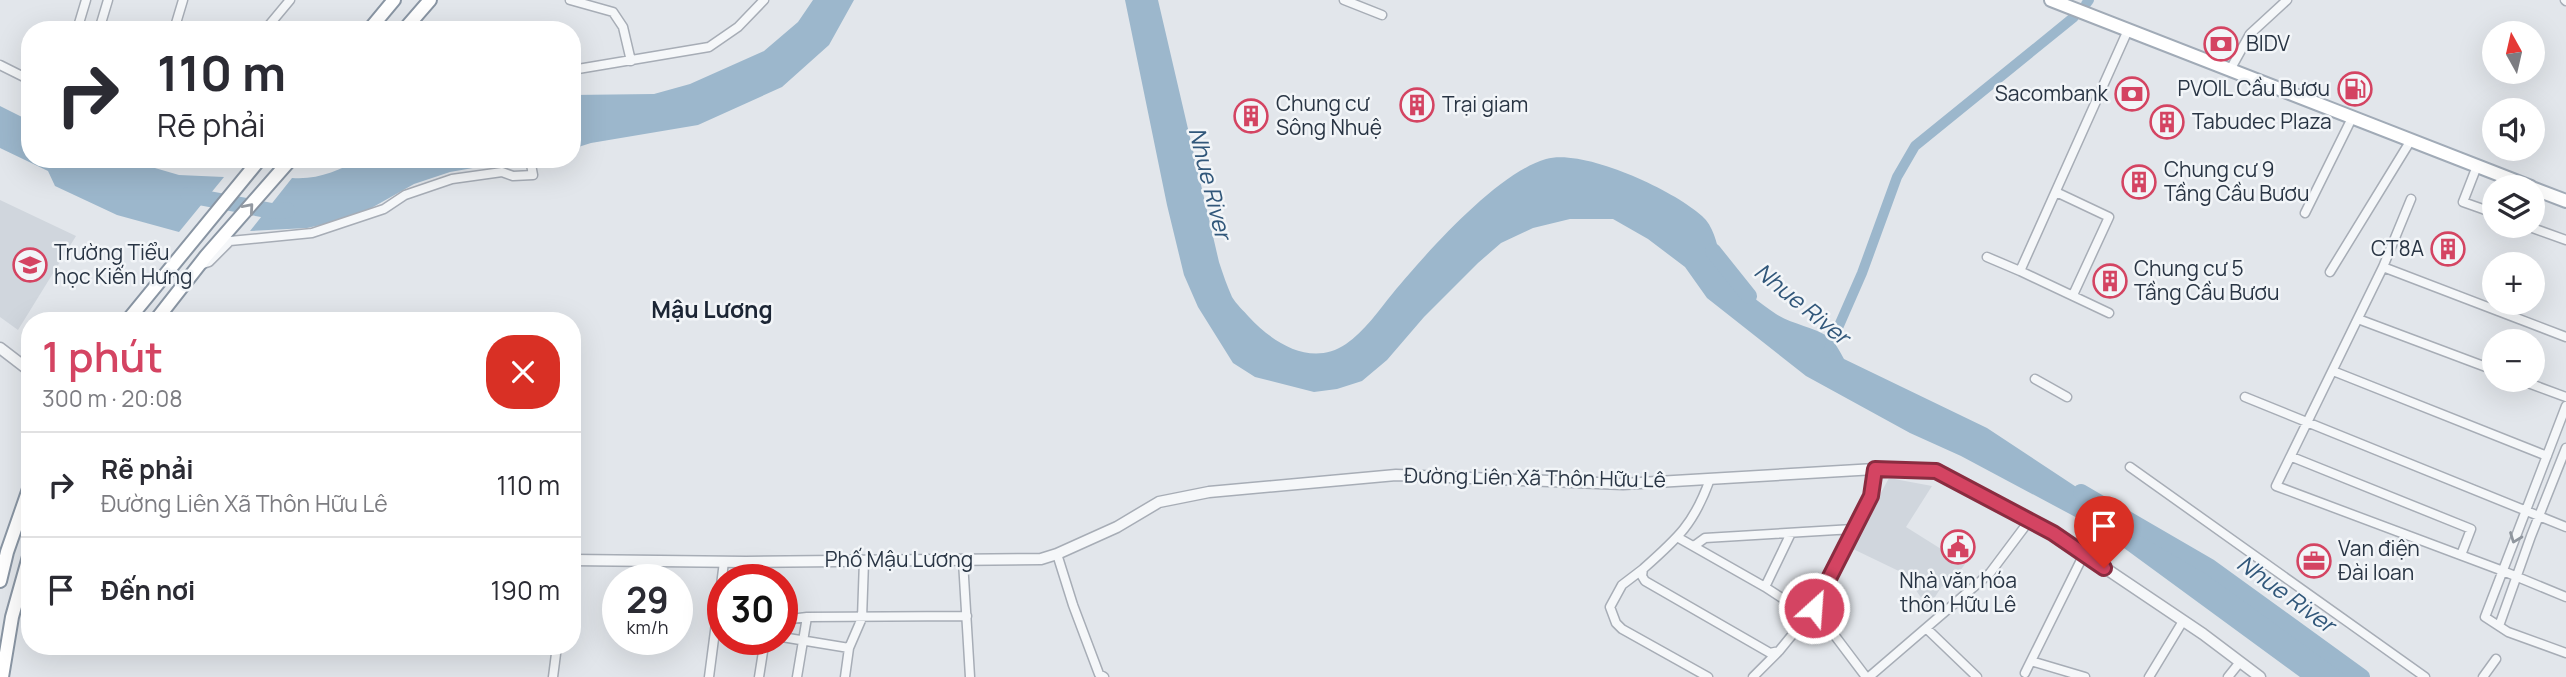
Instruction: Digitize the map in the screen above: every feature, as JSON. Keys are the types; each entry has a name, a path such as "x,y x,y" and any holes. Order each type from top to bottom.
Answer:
{"main road":[{"path":"376,21 394,0"},
{"path":"412,21 430,0"},
{"path":"2051,0 2500,175"},
{"path":"134,312 253,168"},
{"path":"162,312 202,261 283,168"},
{"path":"2545,193 2566,201"},
{"path":"0,581 21,512"},
{"path":"2,677 12,617 21,584"}],"street":[{"path":"80,21 86,0"},
{"path":"102,21 108,0"},
{"path":"177,21 183,0"},
{"path":"272,21 290,0"},
{"path":"570,0 612,12 623,27 631,61"},
{"path":"581,69 709,47 738,27 764,0"},
{"path":"1345,0 1382,15"},
{"path":"2230,70 2250,34 2287,0"},
{"path":"2020,271 2128,30"},
{"path":"0,65 21,76"},
{"path":"2305,213 2352,118"},
{"path":"2330,272 2411,140"},
{"path":"2477,166 2463,202 2482,209"},
{"path":"202,261 209,262 230,241 312,233 380,210 410,193 452,179 502,172 513,176 533,175 532,168"},
{"path":"2056,192 2109,217 2073,295"},
{"path":"2411,199 2383,267 2276,486 2566,597"},
{"path":"2545,232 2566,240"},
{"path":"1987,257 2109,313"},
{"path":"2383,267 2566,337"},
{"path":"2358,319 2482,366"},
{"path":"0,348 21,364"},
{"path":"2333,371 2547,456"},
{"path":"2035,379 2067,397"},
{"path":"2545,389 2566,397"},
{"path":"2245,397 2566,527"},
{"path":"2566,406 2485,617 2508,632 2566,653"},
{"path":"2499,626 2538,516 2564,461 2566,448"},
{"path":"2292,457 2471,529 2461,555"},
{"path":"2130,467 2425,677"},
{"path":"1753,677 1779,651 1811,611 1871,496 1875,469"},
{"name":"Đường Liên Xã Thôn Hữu Lê","path":"1057,554 1117,527 1158,502 1209,492 1396,475 1623,484 1875,469 1936,471 2029,520 2084,554 2260,677"},
{"path":"1708,677 1622,629 1616,623 1610,607 1622,585 1677,537 1700,507 1710,479"},
{"path":"1677,537 1811,611 1868,677 1990,573 2029,520"},
{"path":"1694,546 1705,538 1853,529"},
{"path":"1765,587 1791,533"},
{"path":"1057,554 1099,674 1104,677"},
{"name":"Phố Mậu Lương","path":"581,560 963,561 1041,559 1057,554"},
{"path":"2025,673 2084,554"},
{"path":"845,677 849,648 862,618 863,561"},
{"path":"963,561 970,677"},
{"path":"1643,569 1642,576 1645,581 1766,651 1779,651"},
{"path":"798,618 967,616"},
{"path":"797,677 807,617"},
{"path":"2149,677 2183,621"},
{"path":"1926,628 1977,677"},
{"path":"798,641 849,648"},
{"path":"552,677 555,655"},
{"path":"709,677 713,655"},
{"path":"759,677 762,655"},
{"path":"2483,677 2496,659"},
{"path":"2031,662 2085,677"},
{"path":"2228,677 2240,663"}],"shaded area":[{"name":"Trường Tiểu học Kiến Hưng","path":"0,200 76,236 29,312 21,312 21,325 18,330 0,317"},
{"path":"1889,478 1932,486 1906,527 1965,564 1947,589 1942,586 1928,608 1905,574 1851,548"}],"water":[{"path":"813,0 854,0 829,45 782,87 698,125 581,146 581,95 654,94 690,84 764,51 798,22"},
{"path":"1125,0 1158,0 1225,280 1238,305 1259,327 1282,343 1307,353 1320,353 1333,351 1353,339 1424,257 1464,216 1506,180 1527,167 1546,159 1562,157 1604,165 1650,184 1702,216 1712,230 1723,263 1731,277 1752,297 1776,314 1829,337 1844,359 1987,428 2364,677 2300,677 2098,529 1961,456 1910,433 1806,376 1707,298 1685,267 1648,239 1613,219 1570,219 1533,228 1501,243 1424,317 1387,360 1362,381 1337,389 1314,392 1255,377 1233,363 1198,307 1184,275"},
{"path":"0,106 21,116 21,158 0,148"},
{"path":"42,168 155,168 179,175 224,177 179,232 117,215 55,186 48,171"},
{"path":"473,168 450,172 414,184 366,211 334,222 307,228 250,231 292,178 320,176 336,170"}],"waterway":[{"path":"2086,4 2089,0"},
{"path":"1827,353 1862,273 1897,177 1915,146 2074,17"},
{"name":"Nhue River","path":"188,195 272,211 287,210"},
{"name":"Nhue River","path":"1713,251 1749,296"},
{"name":"Nhue River","path":"2081,492 2210,567 2362,677"}],"place":[{"name":"BIDV","path":"2221,44"},
{"name":"PVOIL Cầu Bươu","path":"2355,89"},
{"name":"Sacombank","path":"2132,94"},
{"name":"Trại giam","path":"1417,105"},
{"name":"Chung cư Sông Nhuệ","path":"1251,116"},
{"name":"Tabudec Plaza","path":"2167,122"},
{"name":"Chung cư 9 Tầng Cầu Bươu","path":"2139,182"},
{"name":"CT8A","path":"2448,249"},
{"name":"Trường Tiểu học Kiến Hưng","path":"30,265"},
{"name":"Chung cư 5 Tầng Cầu Bươu","path":"2110,281"},
{"name":"Nhà văn hóa thôn Hữu Lê","path":"1958,547"},
{"name":"Van điện Đài loan","path":"2314,561"}],"district":[{"name":"Mậu Lương","path":"712,310"}],"route":[{"path":"1814,608 1813,605 1871,496 1875,469 1936,471 2053,533 2104,568"}]}
